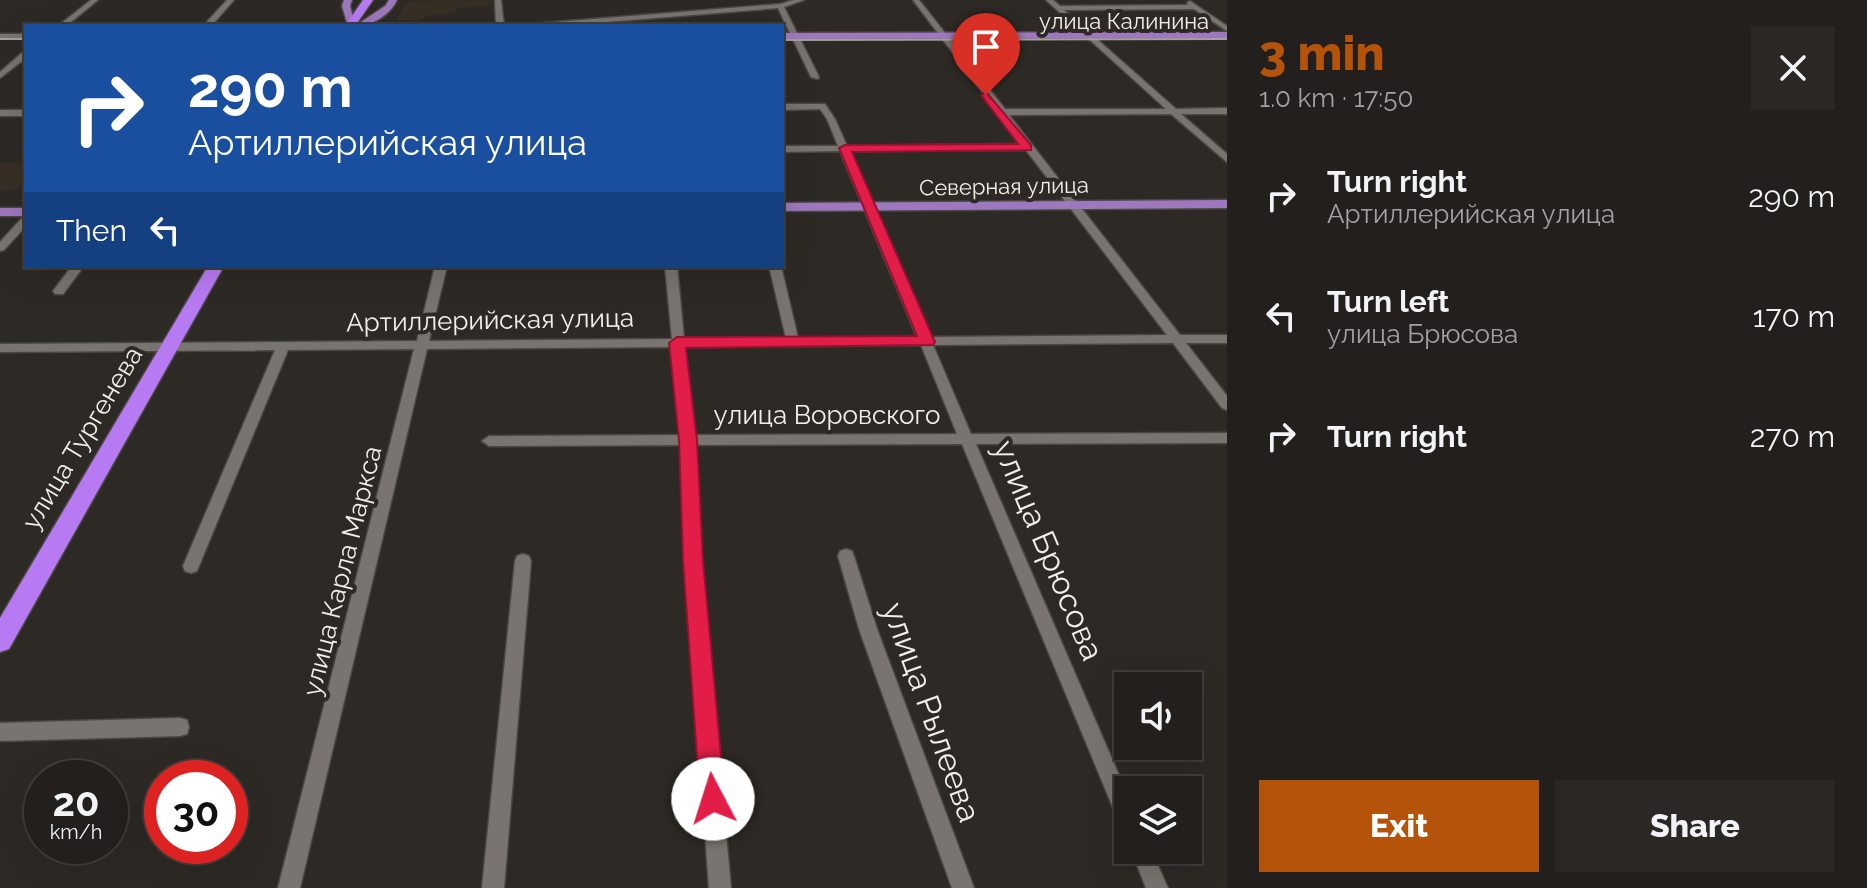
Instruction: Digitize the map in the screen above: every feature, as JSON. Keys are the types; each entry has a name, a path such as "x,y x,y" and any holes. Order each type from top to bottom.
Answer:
{"highway":[{"path":"355,24 369,2"},
{"name":"улица Тургенева","path":"0,641 165,347 205,268"},
{"name":"улица Тургенева","path":"0,613 215,268"}],"main road":[{"path":"354,24 346,6 349,0 369,2 375,12 391,4"},
{"path":"356,24 391,4"},
{"name":"улица Калинина","path":"1093,39 1227,35"},
{"name":"улица Калинина","path":"784,36 795,39 1227,41"},
{"name":"улица Калинина","path":"784,42 795,39"},
{"path":"0,203 24,203"},
{"name":"Северная улица","path":"784,207 1227,204"},
{"path":"0,212 24,212"}],"street":[{"path":"65,24 95,0"},
{"path":"209,24 231,0"},
{"path":"498,0 500,24"},
{"path":"556,24 780,6 801,0"},
{"path":"916,0 1227,405"},
{"path":"1049,0 1227,159"},
{"path":"1186,0 1227,29"},
{"path":"780,6 815,77"},
{"path":"1058,8 1197,7"},
{"path":"0,36 24,36"},
{"path":"0,43 24,43"},
{"path":"0,76 24,56"},
{"name":"улица Брюсова","path":"784,107 822,106 845,148 1114,787"},
{"path":"999,112 1227,111"},
{"path":"0,113 24,113"},
{"path":"784,149 1026,147"},
{"path":"0,248 24,222"},
{"path":"59,291 76,268"},
{"name":"улица Карла Маркса","path":"289,888 441,268"},
{"name":"улица Воровского","path":"671,268 688,440 693,560 720,888"},
{"path":"775,268 793,342"},
{"name":"Артиллерийская улица","path":"0,348 1227,339"},
{"path":"191,566 283,346"},
{"name":"улица Брюсова","path":"967,439 1227,438"},
{"name":"улица Воровского","path":"489,441 967,439"},
{"name":"улица Рылеева","path":"846,556 868,629 963,888"},
{"path":"493,888 523,561"},
{"path":"0,732 180,727"},
{"path":"1147,864 1157,888"}],"shaded area":[{"path":"489,0 490,6 456,8 455,13 431,15 418,21 397,20 405,3 411,1"},
{"path":"24,162 24,183 16,190 0,190 0,163"}],"tram line":[{"path":"0,39 24,39"},
{"path":"784,40 1227,39"}],"route":[{"path":"713,799 693,560 688,440 677,343 927,342 845,148 1026,147 986,95"}]}
